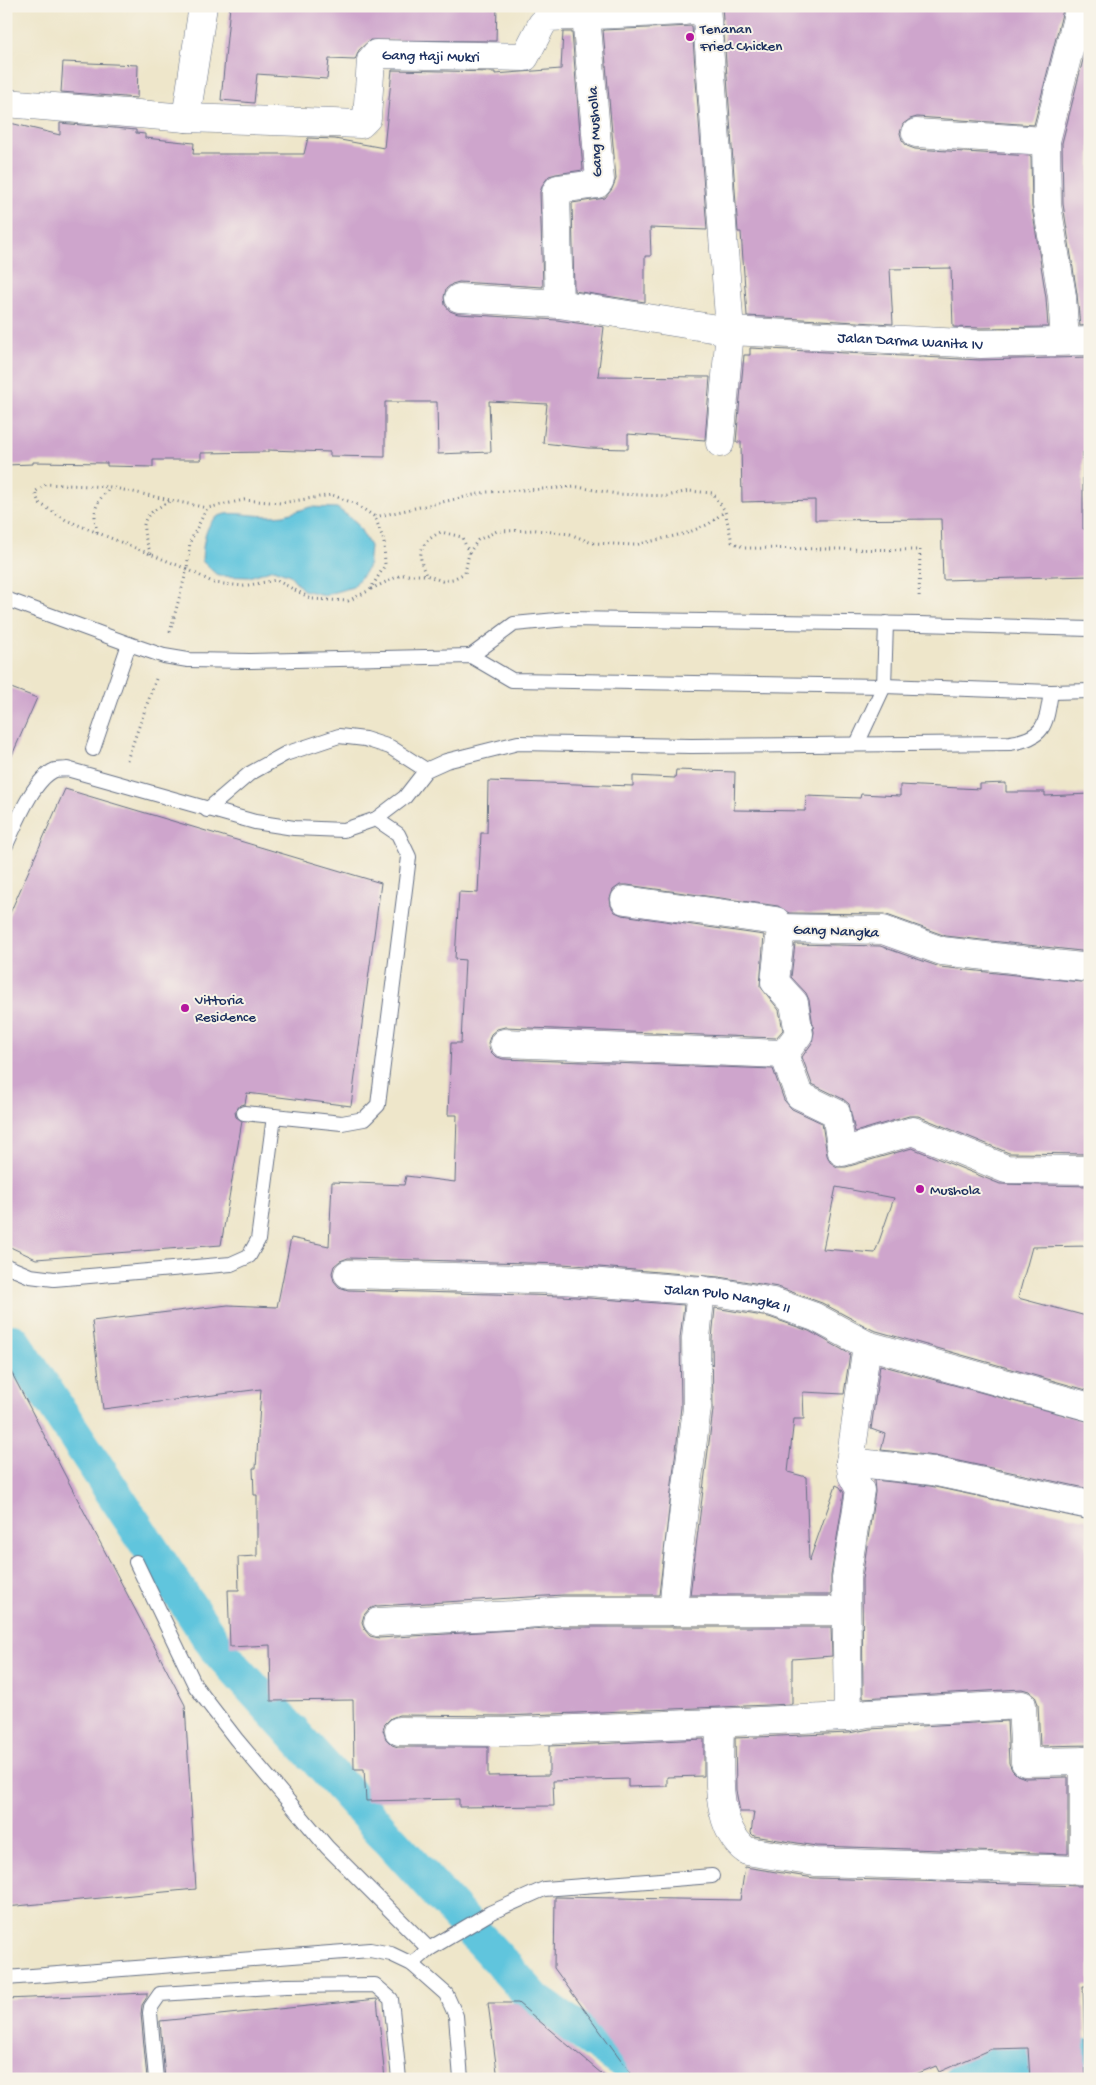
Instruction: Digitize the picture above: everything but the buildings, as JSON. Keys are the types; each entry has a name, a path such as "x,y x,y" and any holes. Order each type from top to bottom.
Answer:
{"street":[{"path":"6,103 186,118 203,6"},
{"path":"1077,341 1062,296 1047,205 1046,141 1080,6"},
{"path":"706,7 730,331 720,443"},
{"name":"Gang Haji Mukri","path":"186,118 361,124 367,118 371,60 376,54 525,57 542,24 549,17 685,11 706,7"},
{"name":"Gang Musholla","path":"559,304 556,192 558,189 596,184 600,180 586,15"},
{"path":"916,133 1046,141"},
{"path":"459,298 559,304 730,331"},
{"name":"Jalan Darma Wanita IV","path":"730,331 982,344 1077,341"},
{"path":"625,900 776,921 782,928"},
{"name":"Gang Nangka","path":"784,1054 799,1034 794,1003 775,982 782,928 883,930 942,951 1090,968"},
{"path":"504,1043 784,1054 799,1095 836,1113 842,1152 912,1131 1006,1169 1090,1170"},
{"name":"Jalan Pulo Nangka II","path":"348,1274 562,1280 701,1290 773,1302 815,1317 867,1345 1090,1406"},
{"path":"673,1611 697,1408 696,1338 701,1290"},
{"path":"848,1717 846,1578 860,1490 852,1475 850,1462 867,1345"},
{"path":"850,1462 932,1471 1038,1496 1090,1505"},
{"path":"378,1622 563,1611 846,1611"},
{"path":"399,1731 505,1732 848,1717 868,1713 1022,1705 1025,1762 1087,1761 1084,1866 1081,1870 815,1862 746,1850 738,1844 727,1825 720,1787 720,1723"}],"lane":[{"path":"6,599 164,656 188,660 250,661 471,656 512,680 884,686 1051,692 1090,691"},
{"path":"471,656 514,624 567,619 919,624 1090,629"},
{"path":"856,744 884,686 886,624"},
{"path":"93,749 129,644"},
{"path":"6,845 27,802 43,778 56,770 67,769 255,822 294,828 344,830 376,819 405,797 426,770 446,760 518,742 691,746 1010,743 1027,740 1040,731 1047,718 1051,692"},
{"path":"207,810 249,774 285,754 339,736 365,739 390,747 426,770"},
{"path":"244,1113 342,1123 364,1119 378,1105 409,857 398,834 376,819"},
{"path":"6,1266 30,1276 54,1279 231,1264 249,1256 258,1240 274,1116"},
{"path":"136,1562 196,1686 236,1739 327,1847 429,1950"},
{"path":"412,1964 429,1950 490,1913 544,1889 712,1876"},
{"path":"6,1978 370,1950 392,1954 412,1964 446,1994 456,2016 461,2079"},
{"path":"156,2079 150,2013 151,2007 160,1994 286,1986 375,1985 391,1998 399,2079"}],"path":[{"path":"370,590 385,565 384,541 375,517 356,504 332,495 281,503 244,500 207,508 110,487 46,484 35,492 39,503 66,520 187,569 214,582 244,586 276,580 312,599 348,602 401,576 426,575 442,581 453,579 465,573 469,553 478,540 497,531 536,530 570,534 592,543 635,546 687,533 709,524 725,511"},
{"path":"97,532 94,517 98,499 110,487"},
{"path":"375,517 487,492 578,487 617,494 667,496 689,491 714,493 725,511 732,542 745,548 920,550 919,624"},
{"path":"151,554 143,534 144,522 150,511 171,500"},
{"path":"119,784 164,656 187,569 190,542 207,508"},
{"path":"426,575 420,561 422,548 428,538 441,532 452,533 462,537 469,553"}],"water":[{"path":"310,507 337,508 356,522 370,546 368,568 353,587 324,595 303,590 290,575 273,569 249,577 218,576 202,561 204,539 209,525 217,517 227,514 284,515"}],"waterway":[{"path":"6,1343 13,1342 218,1650 536,2001 649,2079"},
{"path":"963,2079 992,2063 1090,2057"}],"place":[{"name":"Tenanan Fried Chicken","path":"690,37"},
{"name":"Vittoria Residence","path":"185,1008"},
{"name":"Mushola","path":"920,1189"}]}
